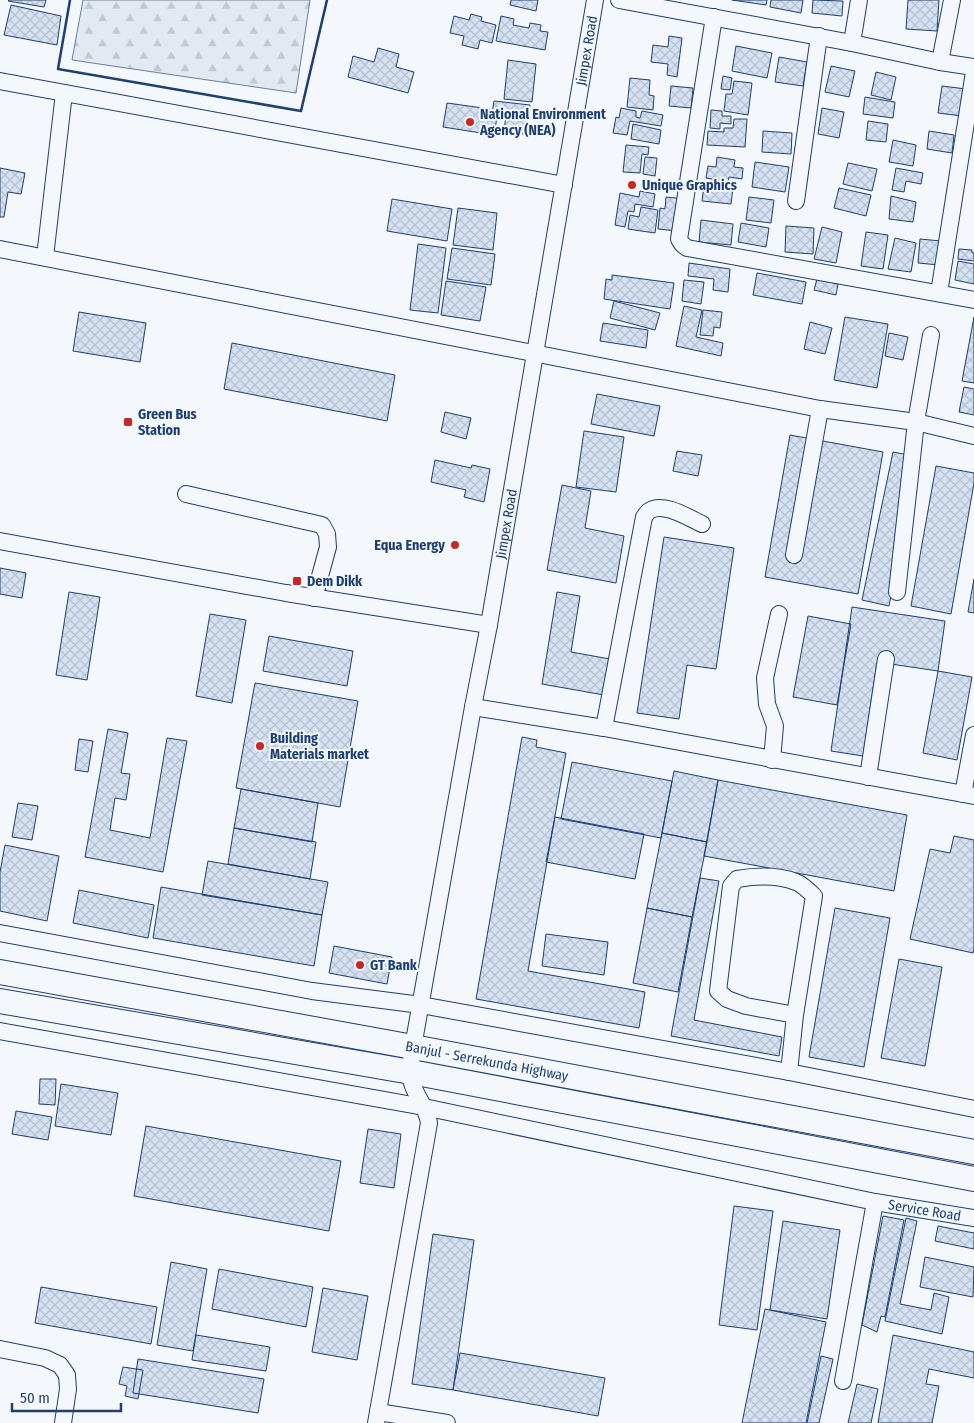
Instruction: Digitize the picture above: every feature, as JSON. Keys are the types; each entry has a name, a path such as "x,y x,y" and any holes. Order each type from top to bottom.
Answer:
{"highway":[{"name":"Banjul - Serrekunda Highway","path":"0,972 974,1152"},
{"name":"Banjul - Serrekunda Highway","path":"0,1000 411,1072 974,1179"}],"street":[{"name":"Jimpex Road","path":"411,1072 413,1047 489,625 595,0"},
{"path":"619,0 852,42 940,62 974,67"},
{"path":"852,42 859,0"},
{"path":"940,62 952,0"},
{"path":"714,18 679,239 682,244 687,248 974,300"},
{"path":"796,201 819,36"},
{"path":"939,293 974,72"},
{"path":"0,81 564,184"},
{"path":"45,257 64,93"},
{"path":"0,249 820,409 916,422 974,436"},
{"path":"897,592 916,422 931,334"},
{"path":"794,554 820,409"},
{"path":"186,494 322,525 327,534 328,546 314,598"},
{"path":"604,728 644,517 649,511 658,507 674,511 702,524"},
{"path":"0,540 314,598 489,625"},
{"path":"772,760 774,726 767,704 766,678 779,614"},
{"path":"868,777 886,659"},
{"path":"473,707 604,728 968,795 974,735"},
{"path":"789,1072 795,1015 814,896 797,882 775,878 737,878 731,886 718,991 728,999 746,1006 795,1015"},
{"path":"0,933 312,991 421,1005 789,1072 974,1109"},
{"name":"Service Road","path":"0,1031 424,1107 875,1202 974,1218"},
{"path":"411,1072 412,1084 428,1114 429,1123 377,1418 447,1423"},
{"path":"843,1382 875,1202"},
{"path":"0,1349 45,1358 60,1365 67,1375 68,1389 63,1423"}],"green space":[{"path":"83,0 310,0 296,93 72,60"}],"building":[{"path":"9,0 46,0 44,7"},
{"path":"511,0 538,0 536,11 510,5"},
{"path":"732,0 767,0 766,5"},
{"path":"771,0 803,0 801,13 770,7"},
{"path":"813,0 843,1 842,16 812,13"},
{"path":"908,0 939,0 937,31 906,29"},
{"path":"11,5 61,16 57,45 4,35"},
{"path":"471,14 482,17 481,21 496,25 492,43 480,40 478,49 462,45 464,36 450,33 454,16 469,20"},
{"path":"501,16 514,19 513,25 529,28 530,23 541,25 540,31 548,32 545,50 496,41"},
{"path":"669,36 682,38 677,77 667,75 668,64 651,62 653,45 668,47"},
{"path":"736,46 772,53 767,78 732,71"},
{"path":"378,48 399,54 396,67 414,72 408,93 348,77 353,56 374,62"},
{"path":"779,57 807,62 803,86 775,82"},
{"name":"National Environment Agency (NEA)","path":"508,60 536,64 532,102 504,99"},
{"path":"831,66 855,71 849,97 825,92"},
{"path":"876,72 896,77 891,100 871,95"},
{"path":"723,76 732,78 730,90 721,89"},
{"path":"630,78 650,80 649,95 654,96 653,110 627,107"},
{"path":"734,81 752,83 748,115 724,111 726,94 732,94"},
{"path":"671,86 693,88 691,108 669,106"},
{"path":"942,86 966,89 962,116 938,113"},
{"path":"865,97 895,102 893,118 863,114"},
{"name":"National Environment Agency (NEA)","path":"494,101 530,105 529,113 524,113 523,117 527,117 524,134 504,131 506,115 492,113"},
{"name":"National Environment Agency (NEA)","path":"447,103 490,109 489,115 497,117 494,135 443,127"},
{"path":"621,108 636,111 636,117 640,118 642,111 663,115 661,126 630,121 627,135 613,133 616,117 619,118"},
{"path":"822,108 844,112 839,138 818,134"},
{"path":"711,110 722,111 722,116 731,116 731,124 720,123 720,129 710,128"},
{"path":"734,119 747,119 745,147 707,145 708,131 724,132 724,128 733,128"},
{"path":"868,121 888,124 886,142 866,140"},
{"path":"633,124 661,130 659,144 631,139"},
{"path":"763,131 792,133 791,154 762,152"},
{"path":"929,131 954,135 952,153 927,149"},
{"path":"893,140 916,145 913,166 889,162"},
{"path":"626,145 649,147 648,155 642,154 640,173 623,172"},
{"path":"645,157 657,158 655,176 643,174"},
{"path":"717,157 735,160 734,167 743,168 742,179 729,177 728,182 706,178 708,166 716,167"},
{"path":"755,162 789,167 785,192 752,187"},
{"path":"848,163 877,169 872,191 843,184"},
{"path":"0,168 25,173 21,194 8,192 4,217 0,217"},
{"path":"896,168 923,173 921,184 906,181 904,192 892,190"},
{"path":"704,185 733,188 731,204 702,201"},
{"path":"839,188 871,195 866,216 834,208"},
{"path":"640,191 655,194 653,207 635,204 634,212 628,211 625,227 615,225 620,193 639,197"},
{"path":"891,196 916,202 913,222 889,219"},
{"path":"666,197 684,199 677,231 658,229 660,208 665,209"},
{"path":"749,197 774,200 771,223 746,220"},
{"path":"392,199 452,209 447,241 387,231"},
{"path":"641,207 658,210 655,233 628,229 630,215 639,217"},
{"path":"458,208 497,213 493,250 453,245"},
{"path":"701,220 733,224 731,245 699,242"},
{"path":"741,223 769,228 766,247 738,242"},
{"path":"786,226 814,228 813,254 785,252"},
{"path":"822,227 842,232 836,263 814,259"},
{"path":"866,232 888,235 883,269 861,266"},
{"path":"895,238 916,243 911,272 888,269"},
{"path":"920,239 941,241 939,265 918,263"},
{"path":"418,244 446,248 438,313 410,310"},
{"path":"452,248 495,254 491,285 447,279"},
{"path":"959,249 972,250 974,261 958,259"},
{"path":"958,261 974,264 974,284 955,280"},
{"path":"689,263 730,269 728,292 713,290 714,279 688,276"},
{"path":"757,273 806,282 802,304 753,295"},
{"path":"612,275 674,283 670,309 604,299 606,279 612,280"},
{"path":"817,279 838,284 836,295 814,290"},
{"path":"684,280 704,282 701,304 682,301"},
{"path":"446,281 486,287 480,321 441,315"},
{"path":"614,301 660,313 655,330 610,318"},
{"path":"684,306 702,310 696,337 723,343 721,356 676,346"},
{"path":"703,310 722,312 720,328 714,327 713,336 700,335"},
{"path":"79,312 146,323 140,362 73,351"},
{"path":"845,317 888,324 877,388 834,380"},
{"path":"974,317 974,383 962,381"},
{"path":"810,322 832,328 825,354 804,349"},
{"path":"603,323 648,330 646,348 600,341"},
{"path":"889,333 908,337 903,360 885,356"},
{"path":"232,343 395,375 387,421 224,389"},
{"path":"964,387 974,389 974,415 959,412"},
{"path":"597,394 660,406 654,436 591,424"},
{"path":"445,412 471,418 466,439 441,432"},
{"path":"584,431 624,437 616,492 576,487"},
{"path":"790,435 883,452 858,594 765,577"},
{"path":"677,451 702,455 698,476 673,471"},
{"path":"893,452 919,457 889,606 862,600"},
{"path":"435,460 471,468 472,465 490,469 484,502 464,497 466,490 431,482"},
{"path":"936,466 974,473 974,483 951,614 911,606"},
{"path":"562,485 591,491 585,528 624,536 616,583 547,570"},
{"path":"664,537 734,548 716,669 687,665 679,719 637,713"},
{"path":"0,568 26,573 22,598 0,594"},
{"path":"974,579 974,613 968,612"},
{"path":"69,592 100,597 87,680 56,675"},
{"path":"557,592 580,596 571,652 610,659 604,695 542,684"},
{"path":"852,607 945,621 938,671 877,662 863,756 831,751"},
{"path":"210,614 246,620 232,703 196,696"},
{"path":"808,616 851,624 837,705 793,697"},
{"path":"269,636 353,651 347,686 263,671"},
{"path":"938,671 972,677 957,760 923,753"},
{"path":"255,683 358,701 340,807 236,788"},
{"path":"108,729 128,733 121,773 130,774 126,800 115,798 110,830 150,838 167,738 187,741 163,872 85,857"},
{"path":"522,737 537,740 536,747 566,753 528,971 645,992 639,1028 476,999"},
{"path":"79,739 93,741 88,772 75,770"},
{"path":"572,762 672,781 661,838 561,819"},
{"path":"674,771 718,780 707,842 662,833"},
{"path":"718,780 907,815 894,891 704,856"},
{"path":"241,789 318,803 312,842 234,828"},
{"path":"18,803 38,806 32,840 12,837"},
{"path":"555,817 644,834 635,879 546,862"},
{"path":"234,828 316,842 310,879 228,864"},
{"path":"662,833 707,842 692,917 647,908"},
{"path":"954,836 974,840 973,953 910,939 930,849 950,853"},
{"path":"5,845 59,856 47,921 0,911 0,872"},
{"path":"208,861 328,882 322,915 202,895"},
{"path":"700,878 719,881 694,1020 782,1037 779,1056 671,1036"},
{"path":"161,887 322,915 314,966 153,938"},
{"path":"79,890 154,905 148,938 73,923"},
{"path":"647,908 692,917 678,992 633,983"},
{"path":"835,908 890,918 864,1067 809,1057"},
{"path":"546,934 608,942 604,975 542,966"},
{"name":"GT Bank","path":"334,946 392,957 387,984 329,973"},
{"path":"899,959 942,967 925,1066 881,1058"},
{"path":"40,1079 56,1079 55,1105 39,1104"},
{"path":"61,1084 118,1093 111,1135 55,1126"},
{"path":"16,1111 52,1117 48,1140 12,1134"},
{"path":"146,1126 341,1161 329,1231 134,1196"},
{"path":"368,1129 401,1134 394,1188 360,1183"},
{"path":"734,1206 773,1211 757,1330 719,1325"},
{"path":"883,1216 904,1220 885,1317 881,1316 877,1332 862,1325"},
{"path":"906,1218 917,1221 900,1304 931,1310 934,1293 949,1297 942,1334 885,1321"},
{"path":"783,1221 840,1230 827,1319 770,1310"},
{"path":"938,1226 974,1233 974,1249 935,1241"},
{"path":"433,1234 474,1240 453,1390 412,1384"},
{"path":"925,1257 974,1267 973,1297 920,1287"},
{"path":"171,1262 207,1269 193,1351 157,1345"},
{"path":"219,1269 313,1287 306,1327 212,1309"},
{"path":"41,1287 157,1307 151,1344 35,1323"},
{"path":"323,1288 368,1296 357,1360 312,1352"},
{"path":"765,1309 826,1322 806,1423 742,1423"},
{"path":"196,1335 270,1347 266,1371 192,1360"},
{"path":"893,1335 974,1352 974,1378 929,1369 926,1384 939,1386 932,1423 878,1423"},
{"path":"460,1353 605,1378 598,1416 453,1390"},
{"path":"821,1356 833,1359 819,1423 807,1423"},
{"path":"138,1359 264,1379 258,1413 133,1393"},
{"path":"123,1367 143,1370 138,1399 125,1396 127,1386 119,1384"},
{"path":"857,1384 878,1389 871,1423 848,1423"}],"wall":[{"path":"70,0 58,69 301,111 327,0"}],"place":[{"name":"National Environment Agency (NEA)","path":"470,122"},
{"name":"Unique Graphics","path":"632,185"},
{"name":"Green Bus Station","path":"128,422"},
{"name":"Equa Energy","path":"455,545"},
{"name":"Dem Dikk","path":"297,581"},
{"name":"Building Materials market","path":"260,746"},
{"name":"GT Bank","path":"360,965"}]}
